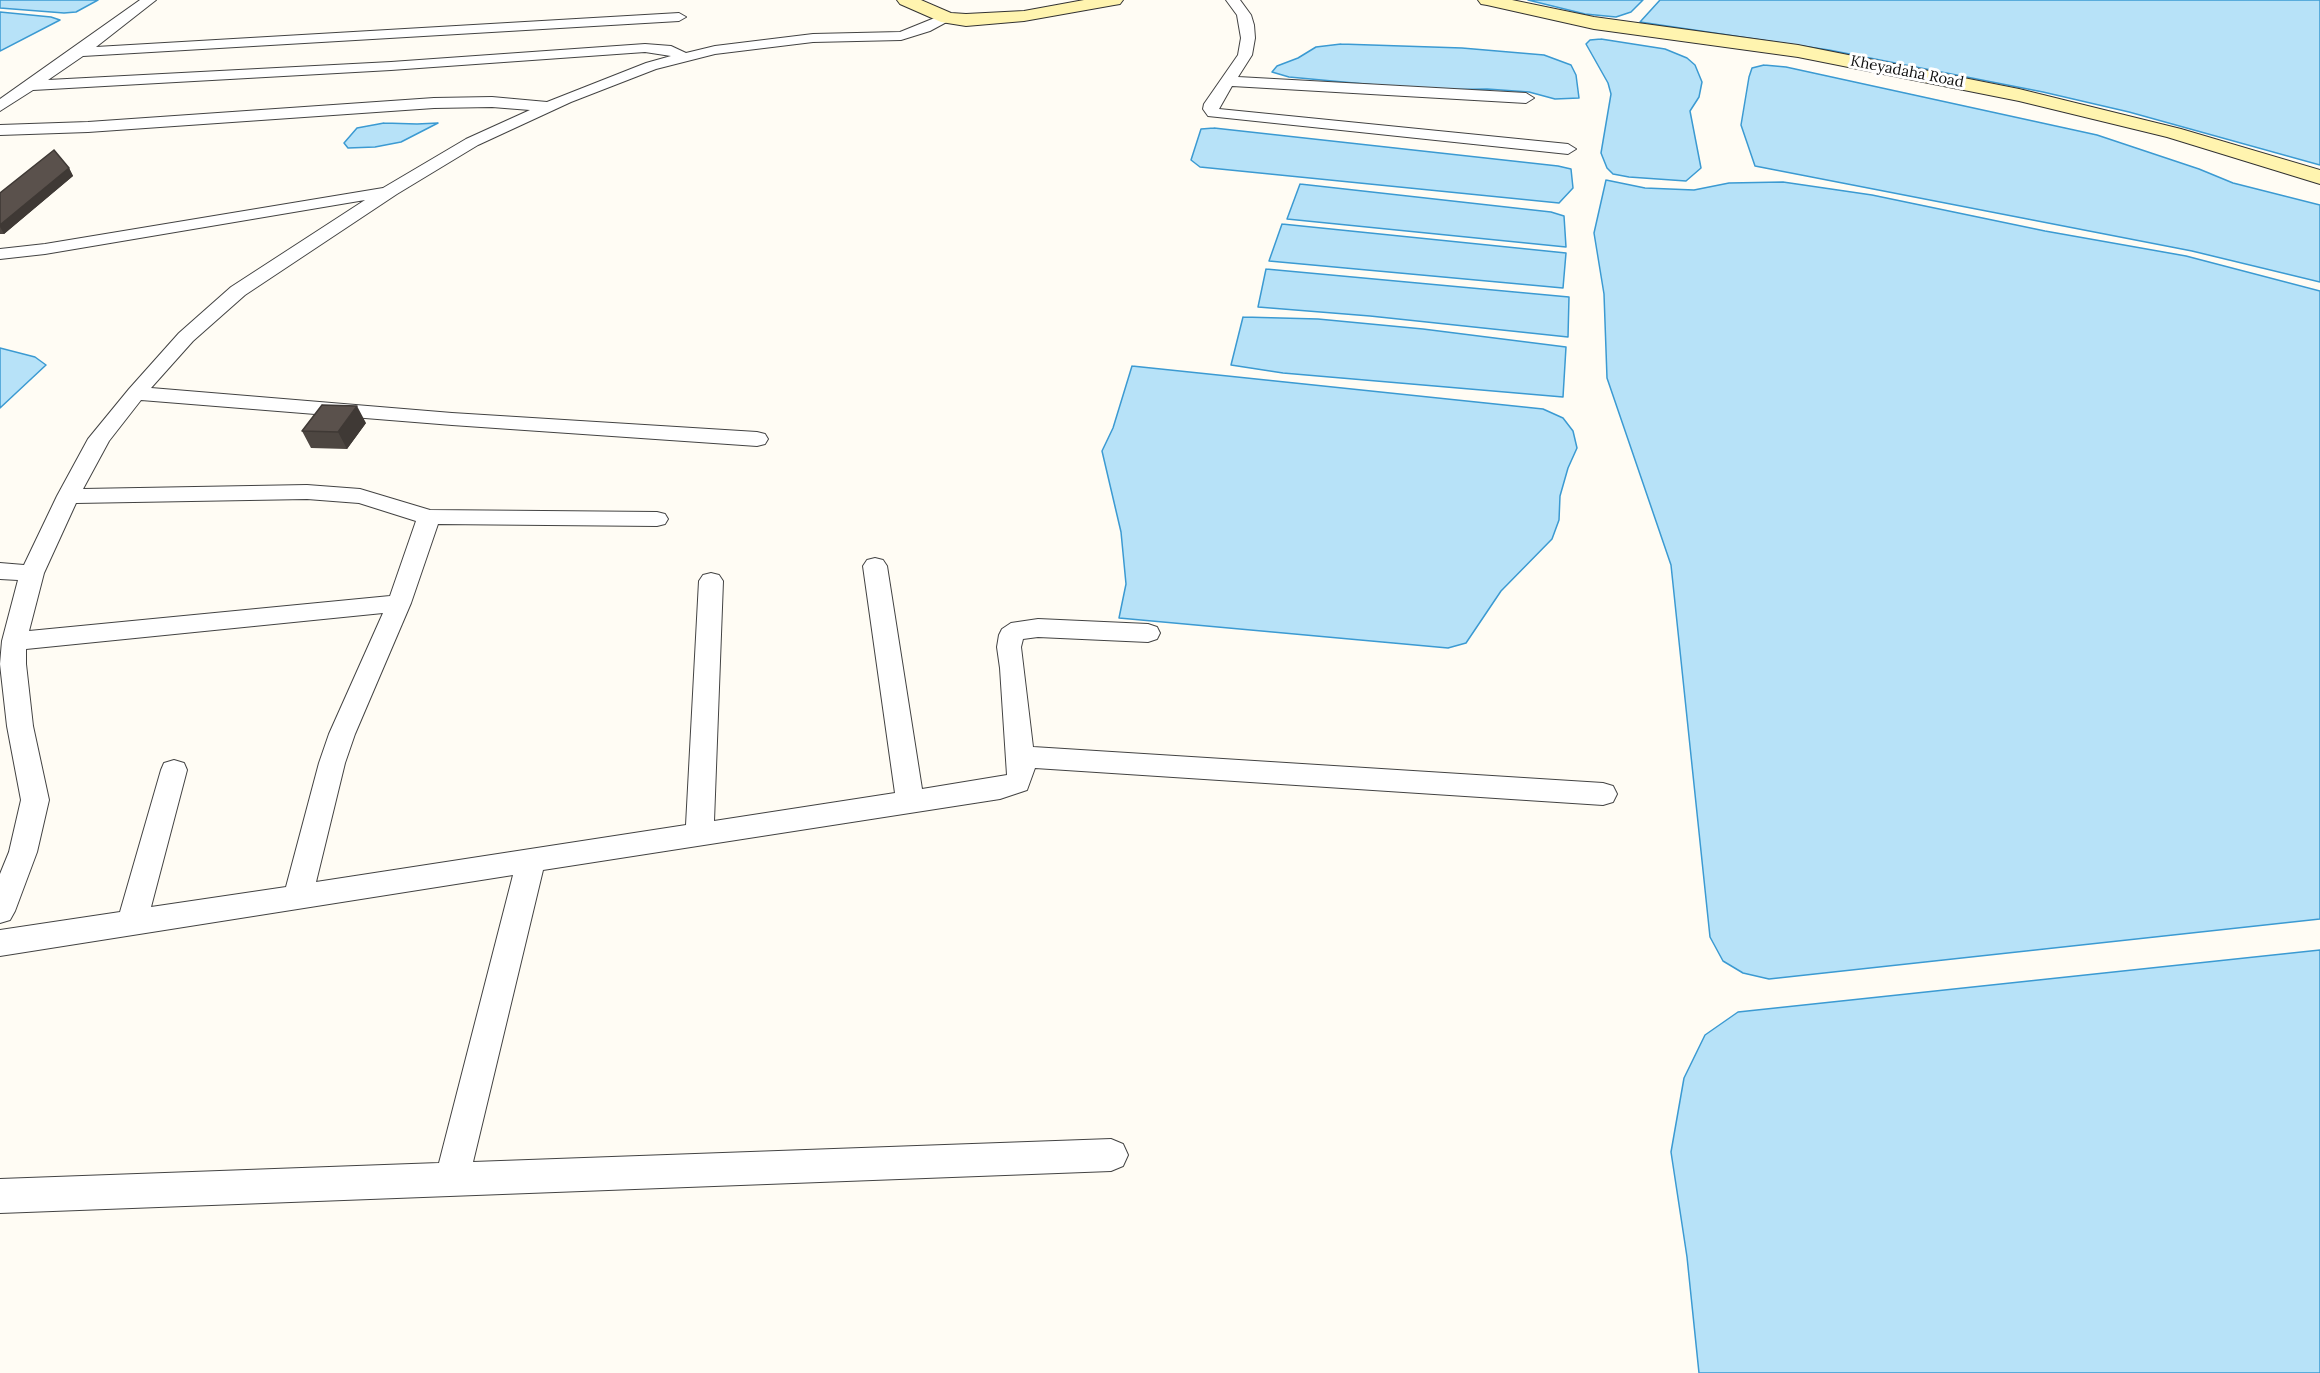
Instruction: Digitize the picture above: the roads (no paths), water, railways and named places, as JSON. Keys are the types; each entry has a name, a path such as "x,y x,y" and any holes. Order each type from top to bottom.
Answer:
{"main road":[{"path":"906,0 947,18 966,20 1024,16 1114,0"},
{"name":"Kheyadaha Road","path":"1487,0 1594,23 1798,51 2008,93 2151,127 2320,177"}],"street":[{"path":"0,105 79,52 149,0"},
{"path":"0,911 23,852 35,800 32,775 20,726 13,664 14,641 32,573 68,496 99,439 186,337 238,291 391,190 472,142 549,106 624,76 677,38 683,0"},
{"path":"1233,0 1244,15 1248,38 1245,55 1212,104 1211,109 1214,113 1568,149"},
{"path":"79,52 456,30 770,42 813,38 882,37 918,31 947,18"},
{"path":"439,62 456,30"},
{"path":"29,86 391,66 645,48 677,38"},
{"path":"374,107 391,66"},
{"path":"1227,81 1526,98"},
{"path":"0,130 88,127 374,107 492,102 549,106"},
{"path":"0,254 45,249 391,190"},
{"path":"136,393 452,419 757,440"},
{"path":"68,496 332,493 360,496 429,517 657,519"},
{"path":"297,898 332,763 342,734 399,603 429,517"},
{"path":"875,566 910,802"},
{"path":"0,571 32,573"},
{"path":"699,836 711,581"},
{"path":"14,641 399,603"},
{"path":"0,943 1000,788 1017,783 1022,772 1009,647 1011,635 1020,629 1038,628 1148,633"},
{"path":"1022,757 1603,794"},
{"path":"132,923 174,770"},
{"path":"452,1179 531,862"},
{"path":"0,1197 1111,1155"}],"water":[{"path":"0,0 98,0 76,12 64,13 0,8"},
{"path":"1528,0 1643,0 1631,12 1616,17 1585,14"},
{"path":"1660,0 2320,0 2320,165 2129,112 2043,92 1829,50 1640,22"},
{"path":"0,12 51,17 60,20 0,51"},
{"path":"1601,39 1665,49 1687,58 1695,65 1702,82 1699,97 1690,111 1701,168 1686,181 1629,177 1613,174 1607,168 1601,153 1611,94 1608,83 1586,44 1590,40"},
{"path":"1341,44 1462,48 1544,55 1571,65 1576,75 1579,98 1555,99 1529,92 1487,89 1430,90 1289,77 1272,72 1277,66 1298,58 1316,47"},
{"path":"1764,65 1786,67 2097,135 2199,169 2233,183 2320,205 2320,282 2192,251 1755,166 1741,125 1752,68"},
{"path":"384,123 438,123 401,142 375,147 348,148 344,143 357,128"},
{"path":"1214,128 1558,166 1571,169 1573,188 1559,203 1200,167 1191,160 1201,129"},
{"path":"1606,180 1645,188 1694,190 1729,183 1783,182 1872,195 2045,231 2186,256 2320,291 2320,919 1769,979 1743,973 1723,961 1710,937 1671,565 1607,378 1604,294 1594,233"},
{"path":"1300,184 1551,212 1564,216 1566,247 1287,219"},
{"path":"1282,224 1566,253 1563,288 1269,261"},
{"path":"1266,269 1569,297 1568,337 1370,316 1258,307"},
{"path":"1243,317 1318,319 1423,329 1566,347 1563,397 1283,373 1231,365"},
{"path":"0,348 35,357 46,365 0,408"},
{"path":"1132,366 1543,409 1563,418 1573,431 1577,448 1568,468 1560,496 1559,520 1552,539 1501,591 1466,643 1448,648 1119,618 1126,584 1121,532 1102,451 1113,428"},
{"path":"2320,950 2320,1373 1699,1373 1687,1257 1671,1152 1684,1078 1705,1035 1738,1012"}]}
